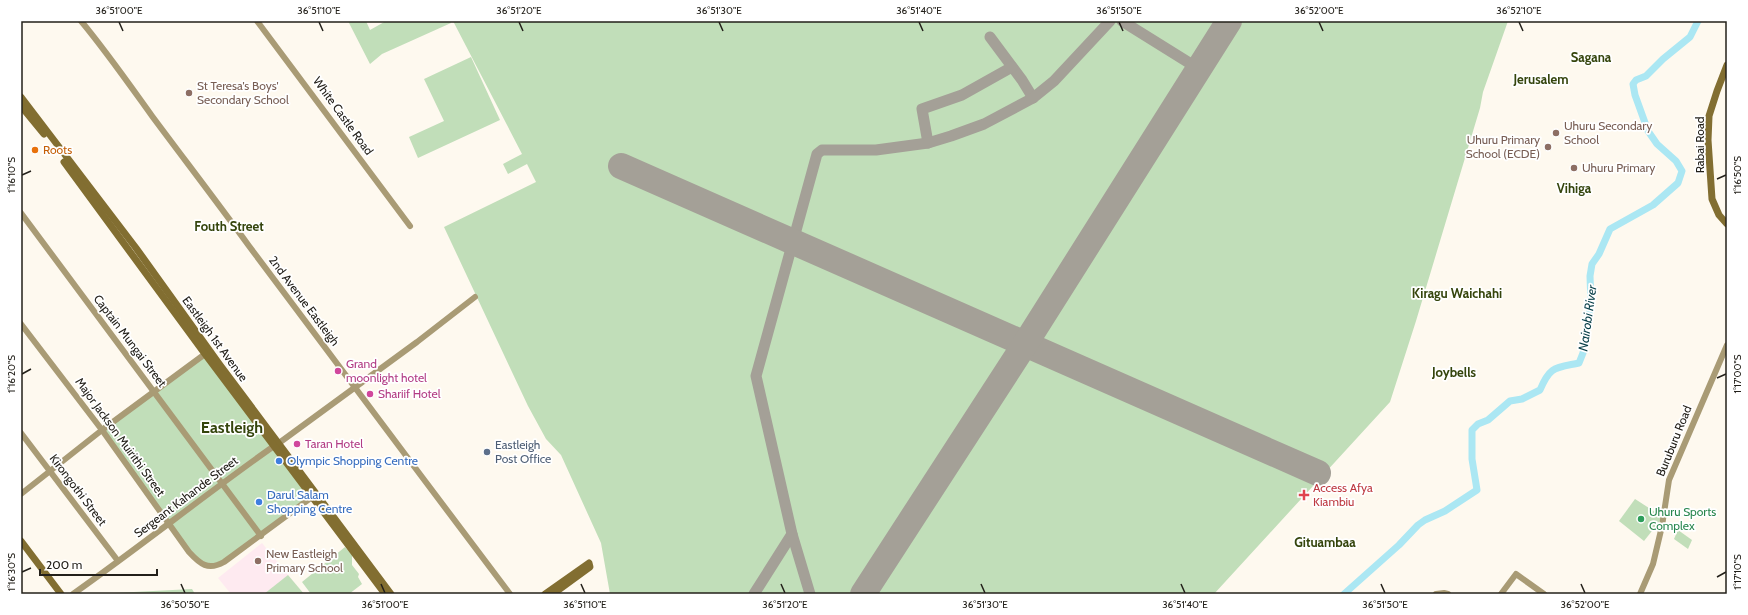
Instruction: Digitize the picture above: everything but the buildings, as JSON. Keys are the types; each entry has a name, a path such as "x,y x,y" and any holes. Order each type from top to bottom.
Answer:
{"main road":[{"name":"Rabai Road","path":"1727,65 1716,91 1710,116 1708,140 1712,199 1719,215 1727,224"},
{"name":"Eastleigh 1st Avenue","path":"21,97 136,248 312,497 385,594"},
{"name":"Eastleigh 1st Avenue","path":"21,106 64,161 205,354 391,594"},
{"path":"21,541 61,594"},
{"path":"545,594 589,563 590,567 553,594"}],"street":[{"name":"2nd Avenue Eastleigh","path":"81,21 510,594"},
{"name":"White Castle Road","path":"258,21 410,226"},
{"name":"Captain Mungai Street","path":"21,213 261,536"},
{"name":"Sergeant Kahande Street","path":"73,594 222,483 417,342 475,297"},
{"name":"Major Jackson Muirithi Street","path":"21,324 102,430 189,552 202,564 218,566 261,536"},
{"name":"Buruburu Road","path":"1640,594 1653,564 1662,526 1669,480 1727,345"},
{"path":"21,494 102,430 205,354"},
{"name":"Kirongothi Street","path":"21,433 118,561"},
{"path":"261,536 312,497"},
{"path":"1501,594 1516,574 1544,594"},
{"path":"1436,594 1444,592 1448,594"}],"shaded area":[{"name":"New Eastleigh Primary School","path":"262,543 304,594 231,594 218,578"}],"green space":[{"path":"348,21 366,21 370,30 386,21 450,21 451,23 382,54 370,64"},
{"path":"453,21 1508,21 1483,92 1480,108 1390,402 1214,594 610,594 601,543 561,455 546,439 528,406 444,227 536,182 527,164 508,174 503,164 522,154"},
{"path":"471,57 500,120 418,158 409,137 444,121 424,79"},
{"path":"205,354 312,497 232,557 210,567 194,557 102,430"},
{"name":"Uhuru Sports Complex","path":"1635,499 1663,517 1644,541 1619,521"},
{"path":"1678,530 1692,540 1688,549 1674,539"},
{"path":"345,547 352,555 352,565 359,574 358,577 362,584 349,594 311,594 302,582"},
{"path":"288,575 304,594 264,594"},
{"path":"192,589 195,594 95,594"}],"waterway":[{"name":"Nairobi River","path":"1344,594 1399,545 1418,525 1425,520 1445,511 1477,490 1472,459 1472,430 1478,424 1488,420 1510,401 1522,399 1540,390 1547,376 1554,369 1579,363 1583,353 1591,303 1590,276 1592,264 1599,254 1610,229 1653,205 1678,183 1682,171 1676,161 1657,144 1648,131 1635,95 1633,84 1636,80 1646,76 1663,59 1690,37 1698,21"}],"taxiway":[{"path":"810,594 792,534 756,376 817,154 822,150 876,150 928,143 984,124 1033,98 1054,81 1110,21"},
{"path":"1122,21 1199,69"},
{"path":"990,37 1022,80 1033,98"},
{"path":"928,143 922,109 962,95 1012,67"},
{"path":"754,594 792,534"}],"runway":[{"path":"863,594 1025,344 1229,21"},
{"path":"621,166 1318,473"}],"place":[{"name":"St Teresa's Boys' Secondary School","path":"189,93"},
{"name":"Uhuru Secondary School","path":"1556,133"},
{"name":"Uhuru Primary School (ECDE)","path":"1548,147"},
{"name":"Roots","path":"35,150"},
{"name":"Uhuru Primary","path":"1574,168"},
{"name":"Grand moonlight hotel","path":"338,371"},
{"name":"Shariif Hotel","path":"370,394"},
{"name":"Taran Hotel","path":"297,444"},
{"name":"Eastleigh Post Office","path":"487,452"},
{"name":"Olympic Shopping Centre","path":"279,461"},
{"name":"Access Afya Kiambiu","path":"1304,495"},
{"name":"Darul Salam Shopping Centre","path":"259,502"},
{"name":"Uhuru Sports Complex","path":"1641,519"},
{"name":"New Eastleigh Primary School","path":"258,561"}],"district":[{"name":"Sagana","path":"1591,57"},
{"name":"Jerusalem","path":"1541,79"},
{"name":"Vihiga","path":"1574,188"},
{"name":"Fouth Street","path":"229,226"},
{"name":"Kiragu Waichahi","path":"1457,293"},
{"name":"Joybells","path":"1454,372"},
{"name":"Eastleigh","path":"232,427"},
{"name":"Gituambaa","path":"1325,542"}]}
